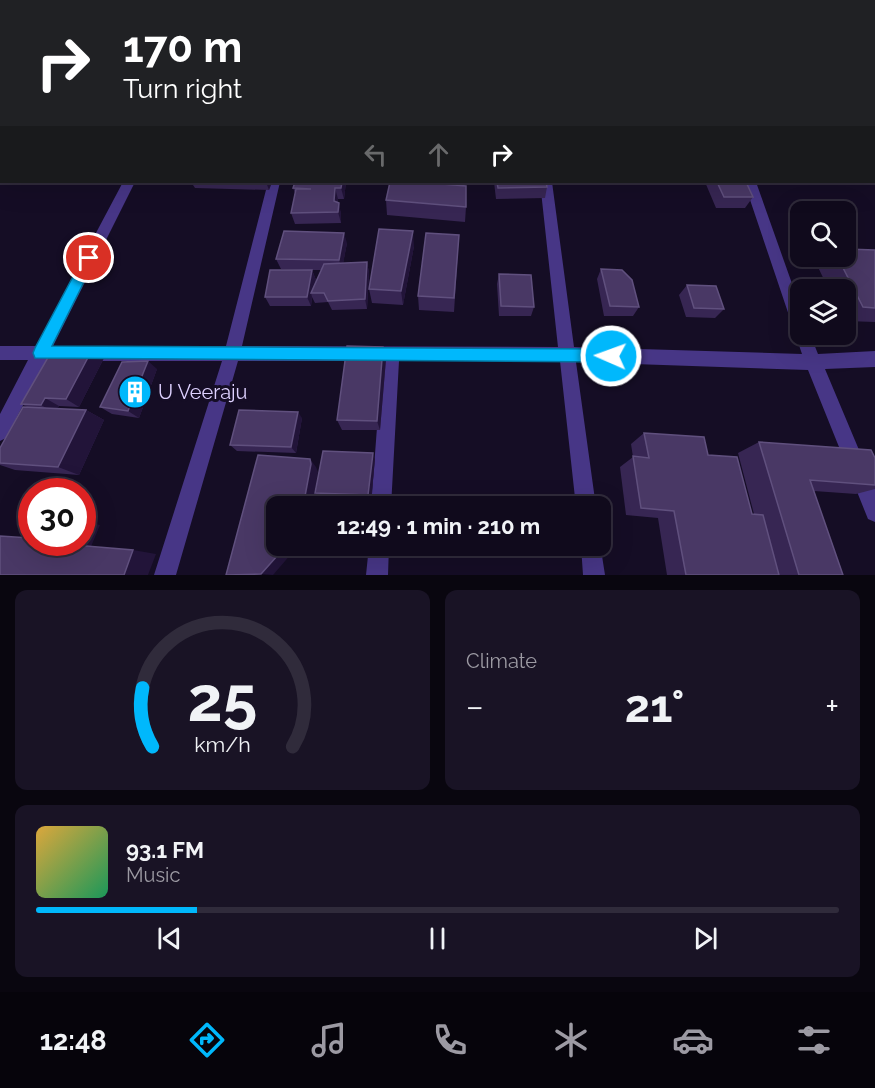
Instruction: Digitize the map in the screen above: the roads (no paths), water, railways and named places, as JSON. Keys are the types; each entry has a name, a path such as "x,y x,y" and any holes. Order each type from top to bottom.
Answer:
{"street":[{"path":"0,432 128,183"},
{"path":"165,575 232,355 274,183"},
{"path":"546,183 585,496"},
{"path":"750,183 790,300"},
{"path":"805,345 875,512"},
{"path":"0,353 566,354 811,362 875,359"},
{"path":"382,496 391,354"},
{"path":"377,575 378,556"},
{"path":"592,556 594,575"}],"place":[{"name":"U Veeraju","path":"135,392"}]}
